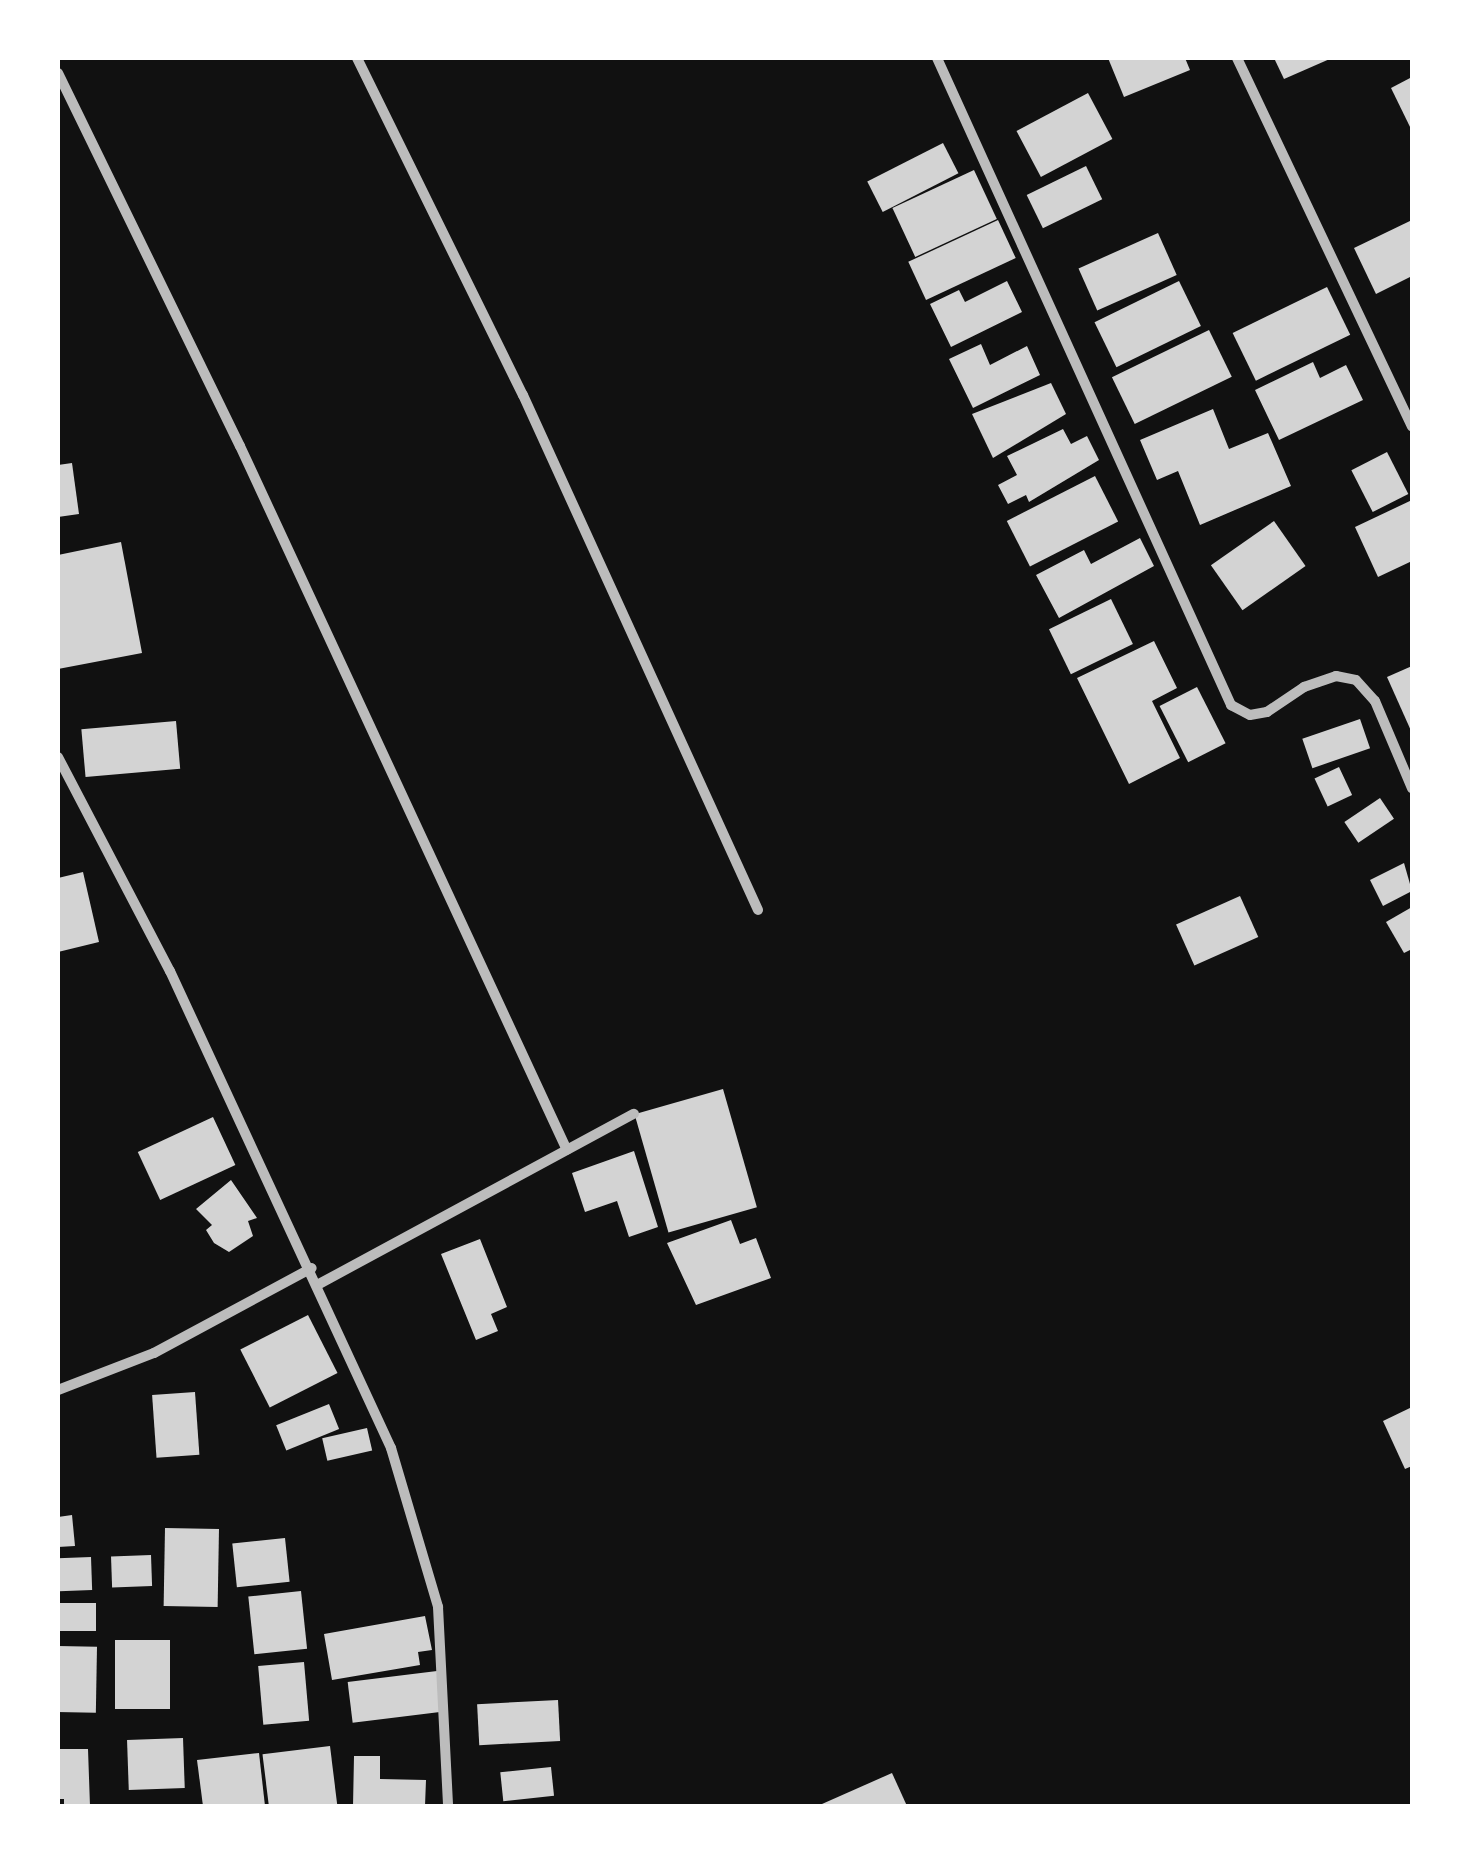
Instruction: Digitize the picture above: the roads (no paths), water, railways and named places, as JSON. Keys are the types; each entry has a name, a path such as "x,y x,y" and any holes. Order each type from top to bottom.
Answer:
{"street":[{"path":"357,58 523,395 758,910"},
{"path":"937,58 1224,694 1250,715 1267,712 1304,687 1336,676 1356,680 1375,702 1412,788"},
{"path":"1237,58 1412,428"},
{"path":"58,73 240,446 567,1150"},
{"path":"58,757 170,971 312,1268 397,1464 438,1606 448,1806"},
{"path":"319,1284 634,1114"},
{"path":"58,1390 154,1353 312,1268"}]}
